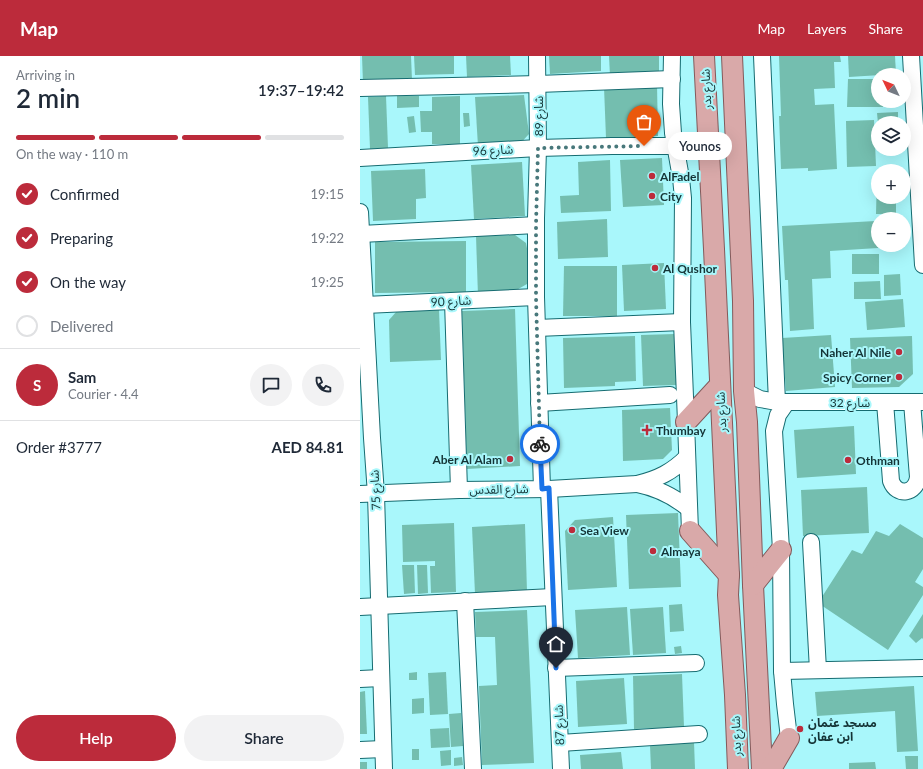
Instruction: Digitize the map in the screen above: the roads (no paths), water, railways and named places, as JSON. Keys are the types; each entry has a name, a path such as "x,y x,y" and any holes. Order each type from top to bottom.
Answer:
{"main road":[{"name":"شارع بدر","path":"704,56 729,575 728,595 738,769"},
{"name":"شارع بدر","path":"732,56 743,301 744,391 747,422 762,769"},
{"path":"686,422 720,385"},
{"path":"690,531 729,575"},
{"path":"753,585 781,550"},
{"path":"771,769 789,738"}],"street":[{"name":"شارع 89","path":"537,56 538,148 536,297 539,403 545,489"},
{"path":"672,56 671,104 673,134 683,198 682,322 690,531"},
{"path":"762,56 782,402 782,408 778,415 774,431 781,550 782,671 789,738"},
{"path":"911,56 919,128 923,264"},
{"path":"360,88 672,79"},
{"name":"شارع 96","path":"360,158 538,148 675,146"},
{"name":"شارع 75","path":"360,212 365,305 363,335 365,406 376,494 384,769"},
{"path":"361,234 536,225"},
{"name":"شارع 90","path":"365,305 536,297"},
{"path":"453,301 459,490"},
{"path":"537,328 682,322"},
{"name":"شارع 32","path":"744,391 760,399 782,402 918,402"},
{"path":"539,403 670,395"},
{"name":"شارع 32","path":"747,422 760,409 768,405 782,402"},
{"path":"885,402 891,481 899,491 904,492 916,486 918,477 918,402"},
{"name":"شارع القدس","path":"360,494 459,490 545,489 637,484 649,482 661,477 671,471 687,457"},
{"name":"شارع القدس","path":"637,484 649,486 670,495 688,508"},
{"name":"شارع 87","path":"545,489 553,596 560,769"},
{"path":"811,542 818,670"},
{"path":"360,607 553,596"},
{"path":"465,601 473,769"},
{"path":"556,668 696,663"},
{"path":"782,671 923,668"},
{"path":"360,679 381,678"},
{"path":"560,743 699,734"},
{"path":"360,750 383,749"}],"place":[{"name":"Younos","path":"644,146"},
{"name":"AlFadel","path":"652,176"},
{"name":"City","path":"652,196"},
{"name":"Al Qushor","path":"655,268"},
{"name":"Naher Al Nile","path":"899,352"},
{"name":"Spicy Corner","path":"899,377"},
{"name":"Thumbay","path":"647,430"},
{"name":"Aber Al Alam","path":"510,459"},
{"name":"Othman","path":"848,460"},
{"name":"Sea View","path":"572,530"},
{"name":"Almaya","path":"653,551"},
{"name":"مسجد عثمان ابن عفان","path":"800,729"}]}
